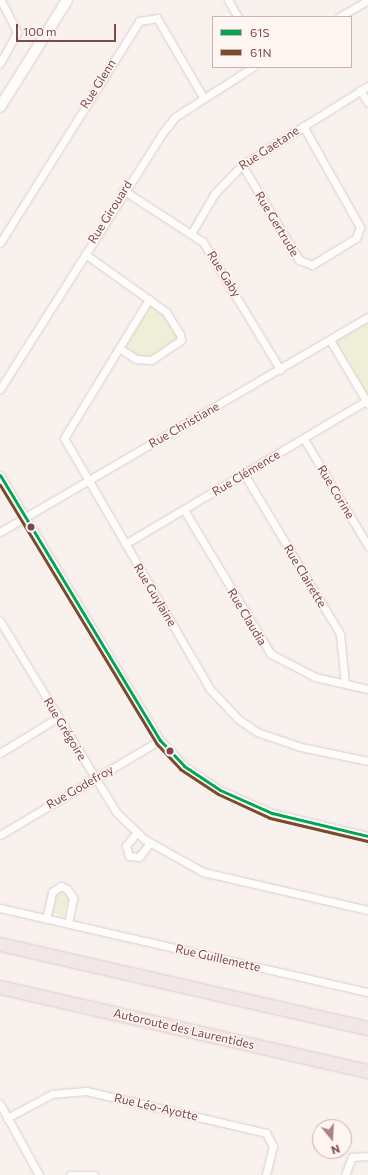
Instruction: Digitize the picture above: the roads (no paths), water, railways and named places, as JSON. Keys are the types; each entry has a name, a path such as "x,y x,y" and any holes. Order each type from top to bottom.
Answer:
{"highway":[{"path":"0,944 368,1028"},
{"name":"Autoroute des Laurentides","path":"0,987 368,1071"}],"street":[{"path":"0,63 17,32 1,0"},
{"path":"0,107 66,0"},
{"path":"228,0 237,16"},
{"path":"341,16 368,0"},
{"name":"Rue Glenn","path":"0,243 139,21 157,18 203,97"},
{"name":"Rue Girouard","path":"0,389 123,190 175,117 203,97 252,68"},
{"name":"Rue Gaetane","path":"192,232 215,193 242,165 368,86"},
{"path":"360,90 368,103"},
{"name":"Rue Gertrude","path":"242,165 299,260 312,266 356,238 360,226 303,126"},
{"name":"Rue Gaby","path":"123,190 192,232 215,256 280,369"},
{"path":"84,254 166,312 181,340 143,361 119,348"},
{"name":"Rue Guylaine","path":"149,299 64,438 87,482 210,689 238,718 257,732 301,747 368,761"},
{"name":"Rue Christiane","path":"0,532 330,340 368,316"},
{"path":"330,340 367,403"},
{"name":"Rue Clémence","path":"125,544 367,403"},
{"name":"Rue Corine","path":"304,439 368,546"},
{"name":"Rue Clairette","path":"244,474 340,634 344,684"},
{"path":"0,475 160,740 184,766 238,800 272,813 368,836"},
{"name":"Rue Claudia","path":"184,510 271,654 315,677 368,689"},
{"name":"Rue Grégoire","path":"0,621 57,718 116,812 150,843 203,872 368,910"},
{"path":"0,753 57,718"},
{"name":"Rue Godefroy","path":"0,835 160,740"},
{"path":"137,832 126,846 129,856 139,857 150,843"},
{"path":"46,919 52,892 61,886 67,889 73,898 68,924"},
{"name":"Rue Guillemette","path":"0,908 368,992"},
{"name":"Rue Léo-Ayotte","path":"7,1118 52,1094 86,1091 266,1134 273,1144 266,1175"},
{"path":"0,1104 39,1175"},
{"path":"344,1175 352,1157 368,1156"},
{"path":"70,1175 94,1175"}]}
